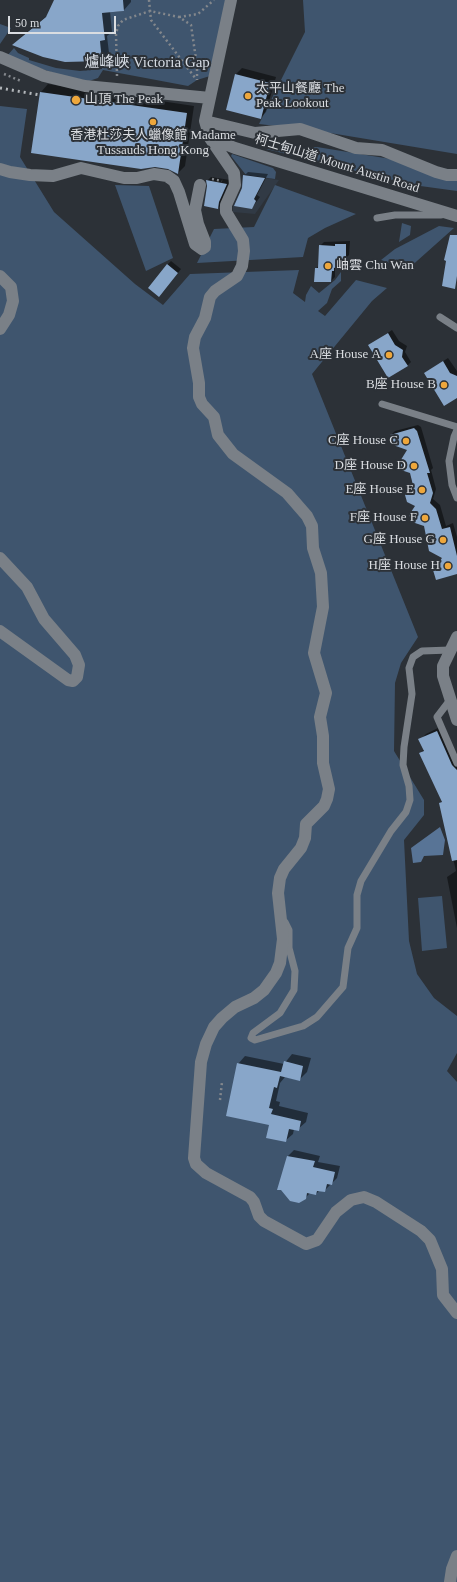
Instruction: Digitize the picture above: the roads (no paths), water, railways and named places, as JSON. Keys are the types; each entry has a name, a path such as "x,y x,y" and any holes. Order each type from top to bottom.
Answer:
{"street":[{"path":"231,0 205,121 210,138 234,173 235,185 226,205 226,212 242,238 244,248 239,273 232,281 211,294 208,302 206,318 195,337 193,348 200,399 213,415 217,434 233,454 284,490 307,516 312,526 313,550 322,575 323,614 314,650 315,662 326,693 320,717 323,736 323,763 329,782 329,794 324,806 308,821 302,846 280,878 278,894 282,923 280,962 272,980 257,996 225,1015 214,1027 206,1044 201,1062 200,1096 194,1144 195,1162 216,1179 250,1198 256,1206 259,1216 264,1221 306,1244 317,1240 334,1215 348,1201 361,1196 376,1202 421,1231 430,1240 443,1271 443,1295 457,1313"},
{"path":"0,57 30,70 60,80 85,86 210,98"},
{"path":"205,121 255,133 300,129 356,148 382,150 447,175 457,175"},
{"name":"柯士甸山道 Mount Austin Road","path":"210,138 235,148 456,215"},
{"path":"0,168 10,172 30,175 53,176 81,168 124,178 138,178 154,174 167,176 174,181 179,192 195,244 198,248 202,249 205,247 205,242 198,224 195,210 200,185"},
{"path":"0,276 9,284 13,297 9,315 0,329"},
{"path":"0,558 27,587 44,618 75,655 79,665 77,678 73,681 68,680 0,631"},
{"path":"457,637 443,666 443,676 457,720"},
{"path":"450,1582 452,1569 457,1556"}],"lane":[{"path":"377,218 395,215 456,215"},
{"path":"440,317 457,328"},
{"path":"382,404 457,427"},
{"path":"457,430 449,461 452,485 457,498"},
{"path":"282,923 285,922 289,930 289,948 295,971 294,990 280,1013 253,1034 251,1038 255,1040 304,1026 317,1017 343,987 348,948 357,928 357,896 361,881 391,831 406,812 410,800 409,786 403,765 404,747 412,694 410,668 413,657 422,651 450,650"},
{"path":"450,700 437,717 457,763"}],"railway":[{"path":"0,88 40,95"}],"place":[{"name":"太平山餐廳 The Peak Lookout","path":"248,96"},
{"name":"山頂 The Peak","path":"76,100"},
{"name":"香港杜莎夫人蠟像館 Madame Tussauds Hong Kong","path":"153,122"},
{"name":"岫雲 Chu Wan","path":"328,266"},
{"name":"A座 House A","path":"389,355"},
{"name":"B座 House B","path":"444,385"},
{"name":"C座 House C","path":"406,441"},
{"name":"D座 House D","path":"414,466"},
{"name":"E座 House E","path":"422,490"},
{"name":"F座 House F","path":"425,518"},
{"name":"G座 House G","path":"443,540"},
{"name":"H座 House H","path":"448,566"}],"district":[{"name":"爐峰峽 Victoria Gap","path":"147,63"}]}
